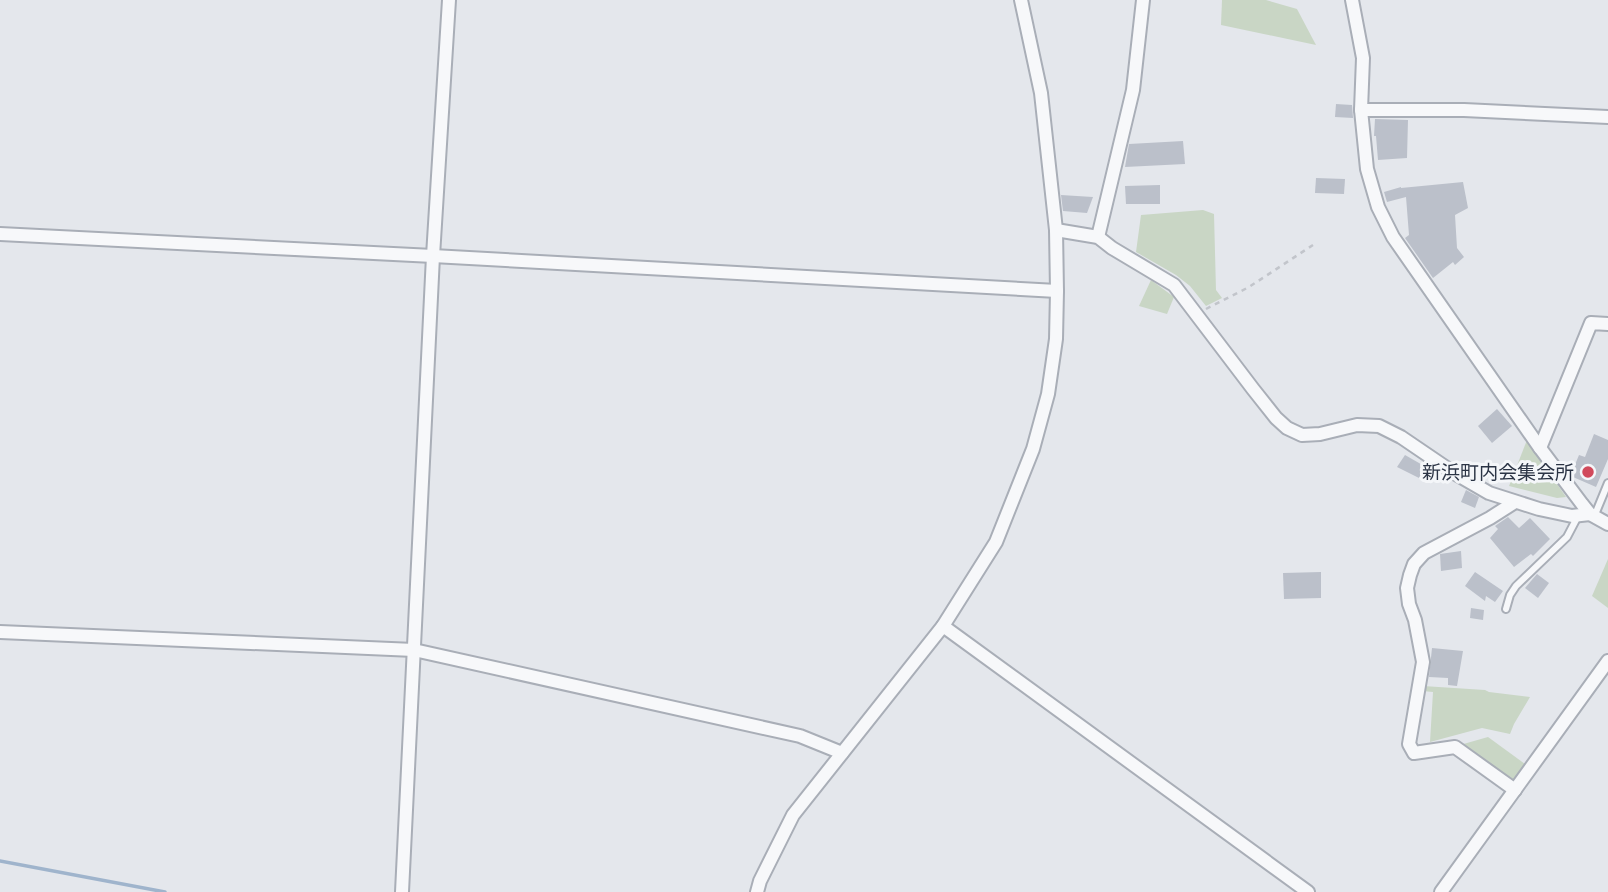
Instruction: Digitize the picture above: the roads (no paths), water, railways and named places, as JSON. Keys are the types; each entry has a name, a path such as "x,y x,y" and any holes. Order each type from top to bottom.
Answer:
{"street":[{"path":"402,892 433,256 449,0"},
{"path":"757,892 793,815 943,626 996,542 1033,449 1048,394 1056,339 1056,230 1041,93 1021,0"},
{"path":"1098,237 1133,90 1143,0"},
{"path":"1352,0 1363,58 1361,110 1367,169 1378,207 1393,237 1587,516"},
{"path":"1361,110 1464,110 1608,117"},
{"path":"1056,230 1098,237 1174,285 1253,389 1287,428 1302,435 1320,434 1357,425 1380,426 1402,437 1489,493 1539,509 1572,516 1587,516 1608,524"},
{"path":"0,234 1057,291"},
{"path":"1541,448 1591,323 1608,324"},
{"path":"1515,790 1455,747 1414,753 1409,744 1423,662 1407,588 1414,564 1424,553 1516,502"},
{"path":"943,626 1308,892"},
{"path":"0,632 414,650 800,736 842,753"},
{"path":"1441,892 1608,661"}],"lane":[{"path":"1506,609 1516,586 1587,516 1608,483"}],"waterway":[{"path":"0,861 165,892"}],"place":[{"name":"新浜町内会集会所","path":"1588,472"}]}
